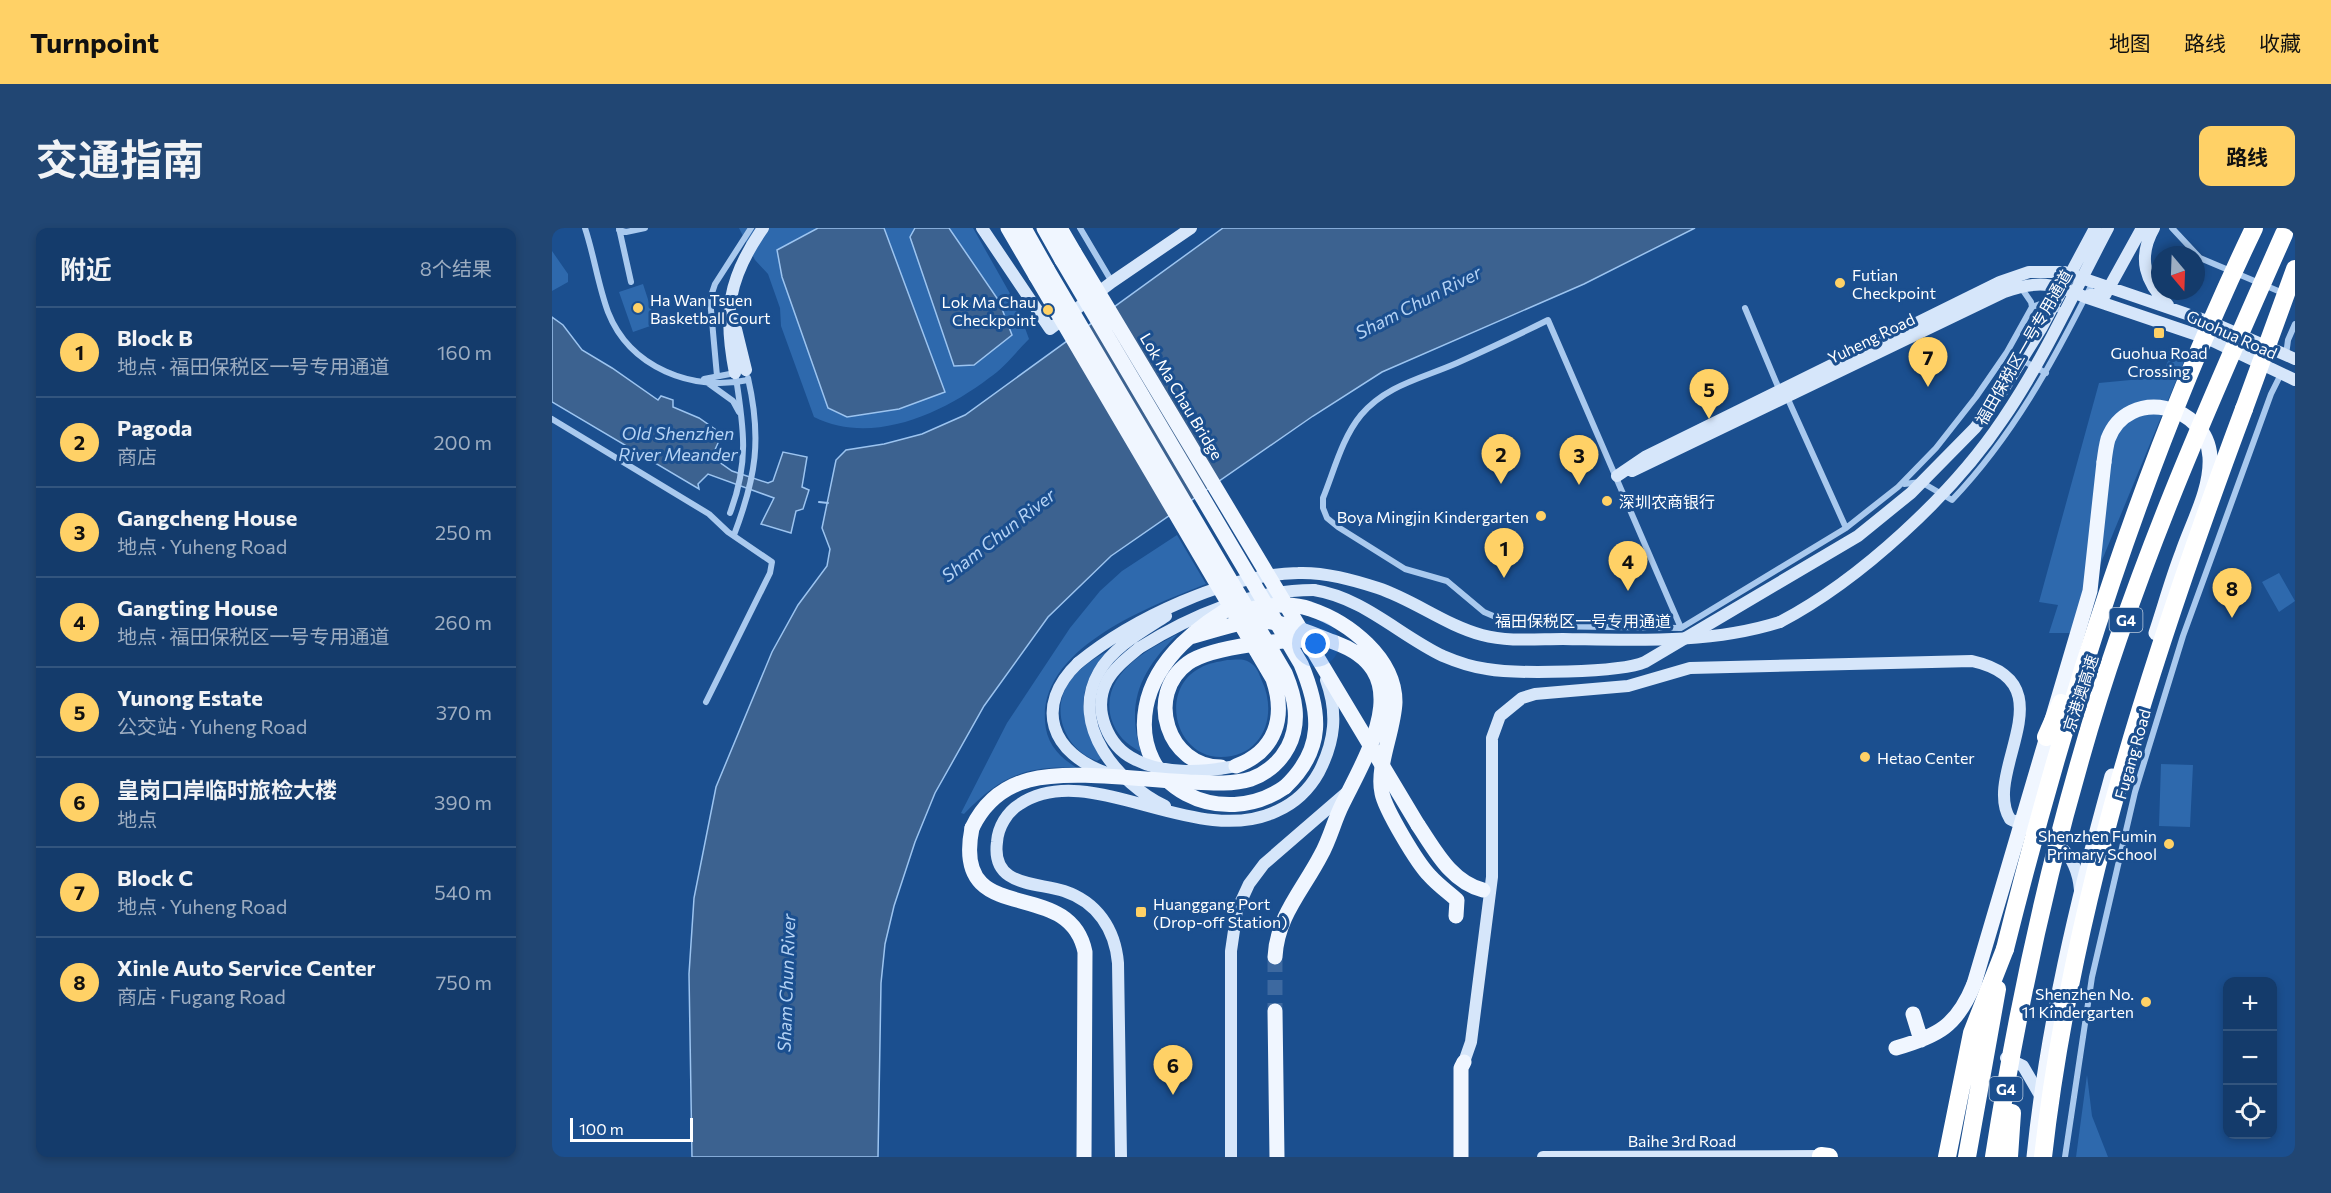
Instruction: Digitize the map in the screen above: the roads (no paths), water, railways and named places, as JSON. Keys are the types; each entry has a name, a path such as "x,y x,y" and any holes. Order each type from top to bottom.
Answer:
{"highway":[{"name":"京港澳高速","path":"1967,1157 2005,949 2063,730 2100,611 2183,384 2254,228"},
{"name":"京港澳高速","path":"1994,1157 2043,905 2078,767 2114,652 2201,420 2285,231"},
{"path":"2043,1157 2055,1066 2083,930 2120,783 2175,632 2195,542 2295,269"},
{"path":"2046,737 2100,611"},
{"path":"1947,1157 1972,1033 2005,949"},
{"path":"2009,1157 2019,1022"}],"main road":[{"path":"741,376 729,305 738,268 763,228"},
{"path":"982,228 1050,329 1112,282 1191,228"},
{"path":"1008,228 1042,273 1218,584 1267,667 1280,704 1280,717 1272,738 1257,756 1236,766 1206,765 1186,755 1172,739 1165,717 1167,692 1178,672 1199,657 1225,650 1302,640 1344,646"},
{"path":"1024,228 1042,273"},
{"path":"1044,228 1068,256"},
{"path":"1060,228 1068,256"},
{"name":"福田保税区一号专用通道","path":"1236,766 1211,771 1149,765 1125,754 1113,741 1102,713 1103,691 1113,672 1139,648 1185,621 1245,600 1289,591 1314,590 1350,600 1442,656 1476,667 1497,670 1614,669 1645,662 1858,536 1911,494 1975,428 2004,389 2042,327 2095,228"},
{"name":"福田保税区一号专用通道","path":"1131,779 1084,764 1069,753 1058,737 1053,717 1055,696 1065,677 1078,663 1131,625 1218,584 1262,576 1313,573 1381,589 1472,632 1514,639 1708,637 1747,632 1780,622 1819,599 1849,576 1929,507 1967,467 2016,398 2108,228"},
{"path":"2102,302 2142,228"},
{"path":"2154,228 2146,247 2145,268 2151,285 2169,306"},
{"name":"Lok Ma Chau Bridge","path":"1068,256 1259,559 1418,825 1449,870 1469,886 1483,890"},
{"name":"Lok Ma Chau Bridge","path":"1068,256 1301,664 1317,712 1311,751 1304,766 1285,787 1259,802 1241,806 1206,803 1176,787 1155,762 1146,737 1145,722 1150,692 1162,667 1190,637"},
{"name":"Yuheng Road","path":"1617,476 1648,465 1783,393 2022,274 2050,270 2109,288"},
{"name":"Yuheng Road","path":"1783,393 1989,298 2020,286 2052,285 2085,297"},
{"path":"2085,297 2109,288"},
{"name":"Guohua Road","path":"2109,288 2169,306 2291,357"},
{"name":"Guohua Road","path":"2085,297 2209,339 2295,380"},
{"path":"1896,1048 1943,1030 1957,1018 1974,984 2090,591 2108,439 2118,424 2133,412 2157,406 2170,408 2190,418 2205,436 2211,459 2204,492 2169,589 2121,745 2080,896 2050,1041 2034,1157"},
{"path":"1084,1157 1084,952 1082,938 1062,915 1000,896 983,883 972,865 970,840 972,828 993,798 1017,783 1030,779 1064,776 1239,782 1263,774 1281,759 1287,749 1296,719 1291,687 1277,657 1218,584"},
{"path":"1218,584 1146,628 1115,652 1095,680 1091,692 1090,712 1100,746 1119,771 1147,795 1186,815 1233,822"},
{"path":"1190,637 1217,616 1245,600"},
{"path":"1190,637 1207,626 1240,612 1256,608 1291,606 1309,608 1332,620 1360,637 1372,649 1386,670 1395,700 1381,774 1381,792 1428,874 1457,900 1456,916"},
{"path":"1190,637 1250,621 1288,625 1354,651 1371,666 1382,698 1375,733 1323,853 1282,922 1275,957"},
{"path":"1121,1157 1118,963 1111,930 1097,911 1078,897 1059,890 1029,886 1013,878 999,861 998,834 1006,817 1019,805 1036,797 1059,792 1098,794 1204,820 1233,822 1269,815 1292,804 1316,776 1331,745 1334,730 1333,702 1312,646"},
{"path":"1461,1157 1461,1068 1471,1042 1490,894 1492,738 1500,716 1510,705 1535,694 1628,686 1704,667 1972,661 1984,663 2007,677 2019,700 2018,725 2004,795 2006,812 2010,819 2053,839 2063,850 2079,877 2080,896"},
{"path":"1231,1157 1231,951 1237,910 1249,884 1264,864 1352,787"},
{"path":"1275,1011 1276,1157"},
{"path":"1913,1014 1920,1040"},
{"path":"2004,1058 2023,1066 2041,1097"},
{"name":"Baihe 3rd Road","path":"1543,1157 1825,1156"}],"street":[{"path":"585,228 605,301 618,330 637,354 682,379 727,384 741,376"},
{"path":"619,229 626,232 645,228"},
{"path":"717,376 710,299 715,284 752,228"},
{"path":"1080,228 1112,282"},
{"path":"2172,228 2200,258 2271,290 2295,294"},
{"path":"619,229 631,282"},
{"path":"1898,487 1911,482 1921,482 1952,500 2004,439 2046,373 2092,284"},
{"path":"2020,286 2032,307"},
{"path":"1681,628 1548,320 1386,394 1362,414 1349,432 1323,498 1323,508 1327,518 1396,564 1447,581 1484,612 1498,618 1536,626 1681,628 1846,528 1898,487 1955,425 2007,352 2032,307 2043,303 2076,316"},
{"path":"1745,309 1846,528"},
{"path":"2291,357 2288,340 2295,324"},
{"path":"2007,352 2046,373"},
{"name":"Fugang Road","path":"2065,1157 2079,1052 2097,954 2175,632 2281,374"},
{"path":"698,380 717,376 741,376"},
{"path":"730,513 743,472 744,433 741,376"},
{"path":"734,535 753,481 758,437 741,376"},
{"path":"698,380 722,391 733,400 742,418"},
{"path":"552,419 709,514 734,535 772,561 770,573 706,702"}],"water":[{"path":"818,228 884,228 945,392 899,409 847,417 828,408 782,277 777,250"},
{"path":"915,228 949,228 999,301 1012,335 974,365 954,366 910,237"},
{"name":"Sham Chun River","path":"1223,228 1695,228 1584,284 1382,372 1313,416 1111,556 1048,617 984,706 935,793 915,842 894,906 885,944 881,983 878,1157 692,1157 689,974 694,898 716,787 772,652 798,605 827,566 830,549 822,528 836,460 846,450 884,444 922,434 965,415"},
{"name":"Old Shenzhen River Meander","path":"552,317 563,325 582,350 658,400 661,396 673,400 673,407 699,418 722,434 714,452 715,459 732,471 768,483 773,481 783,452 807,457 802,487 809,490 803,509 796,511 791,533 761,524 774,498 708,474 698,484 699,489 552,402"}],"waterway":[{"path":"819,502 828,503"}],"tunnel":[{"path":"1275,957 1275,1011"}],"place":[{"name":"Futian Checkpoint","path":"1840,283"},
{"name":"Ha Wan Tsuen Basketball Court","path":"638,308"},
{"name":"Lok Ma Chau Checkpoint","path":"1048,310"},
{"name":"Guohua Road Crossing","path":"2159,333"},
{"name":"Block C","path":"1928,387"},
{"name":"Yunong Estate","path":"1709,419"},
{"name":"Pagoda","path":"1501,484"},
{"name":"Gangcheng House","path":"1579,485"},
{"name":"深圳农商银行","path":"1607,501"},
{"name":"Boya Mingjin Kindergarten","path":"1541,516"},
{"name":"Block B","path":"1504,578"},
{"name":"Gangting House","path":"1628,591"},
{"name":"Xinle Auto Service Center","path":"2232,618"},
{"name":"Hetao Center","path":"1865,757"},
{"name":"Shenzhen Fumin Primary School","path":"2169,844"},
{"name":"Huanggang Port (Drop-off Station)","path":"1141,912"},
{"name":"Shenzhen No. 11 Kindergarten","path":"2146,1002"},
{"name":"皇岗口岸临时旅检大楼","path":"1173,1095"}]}
